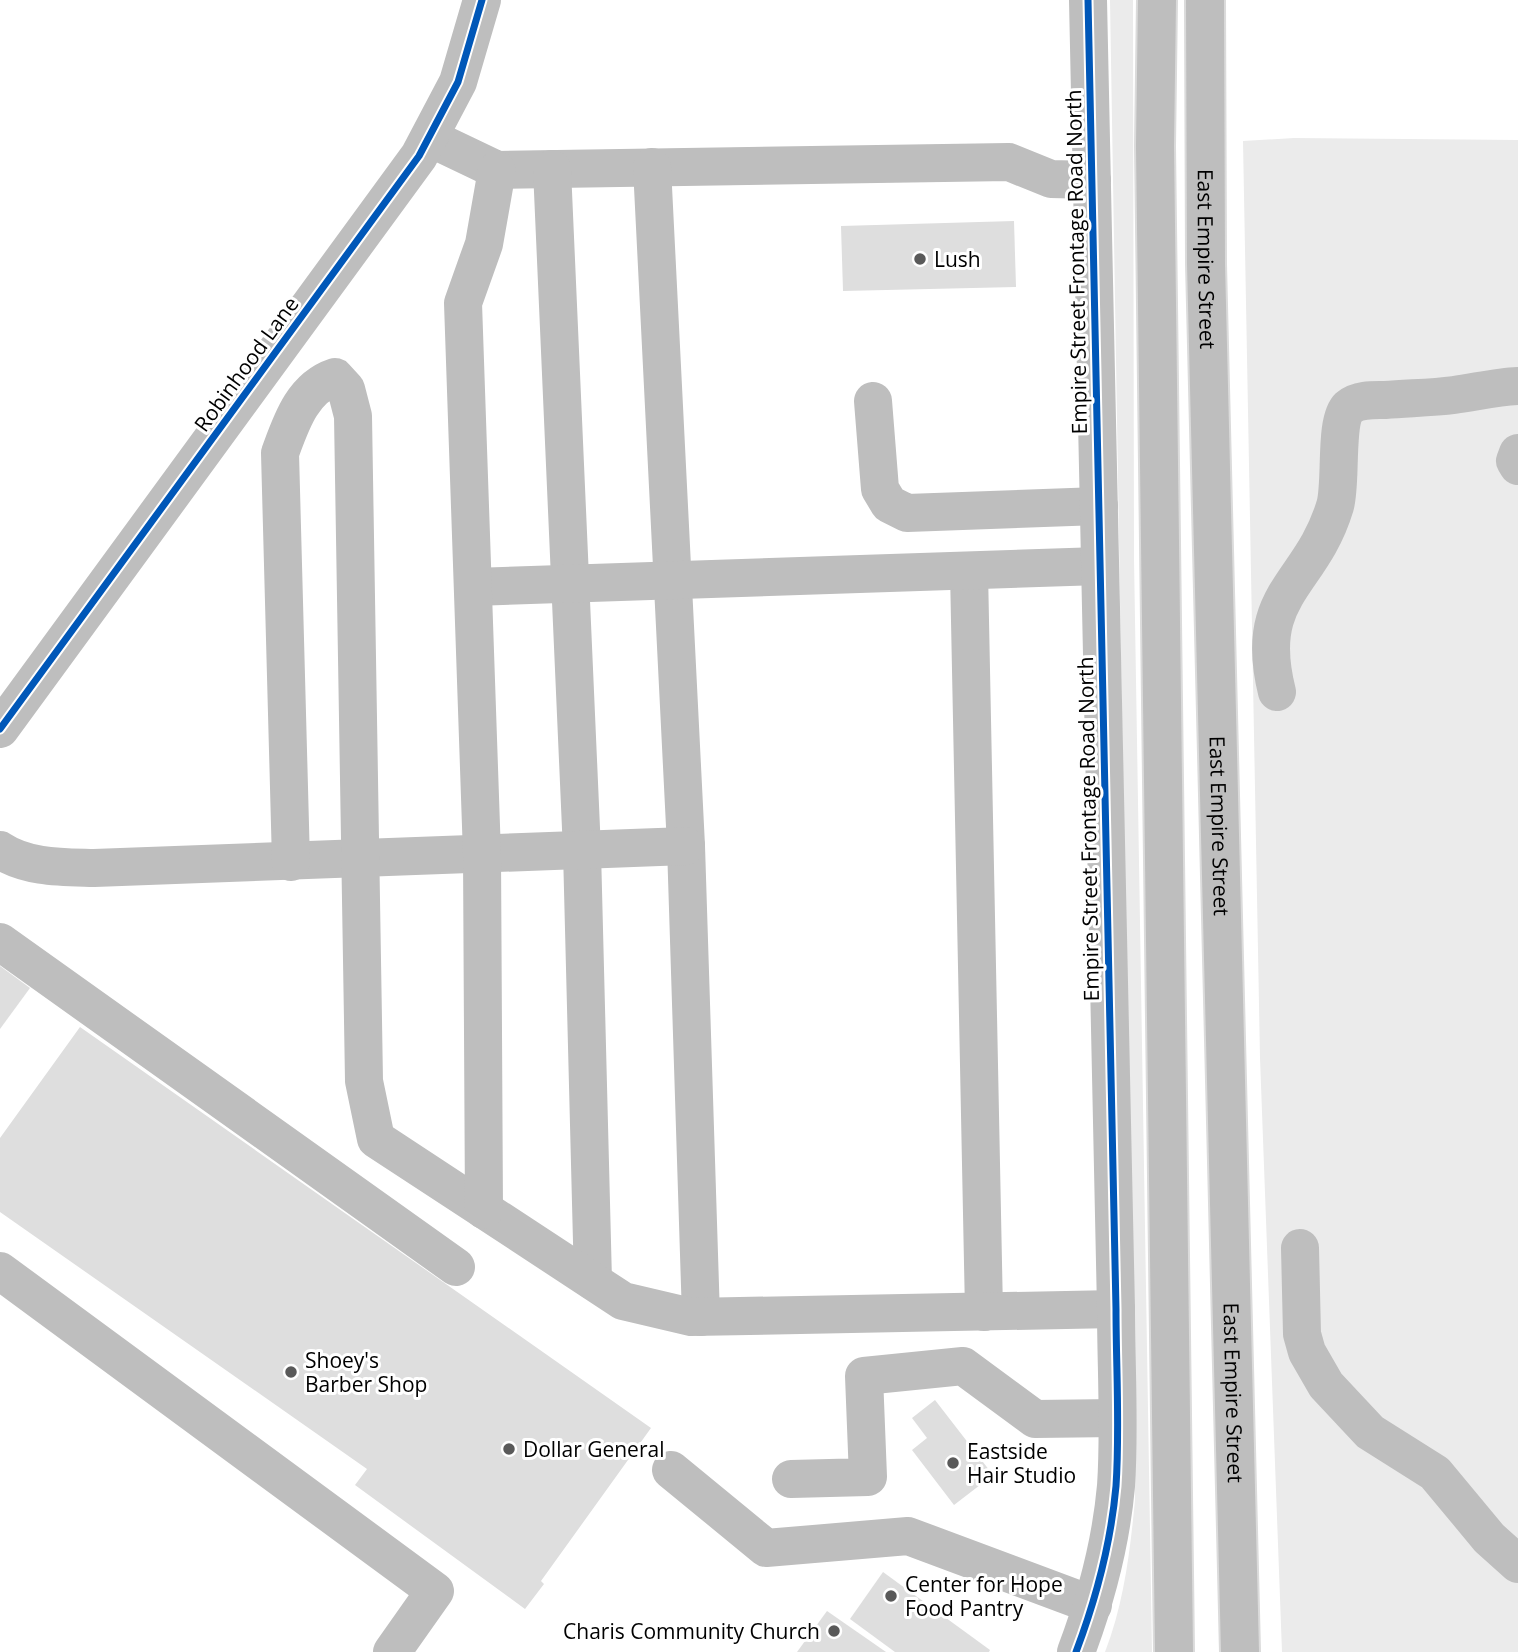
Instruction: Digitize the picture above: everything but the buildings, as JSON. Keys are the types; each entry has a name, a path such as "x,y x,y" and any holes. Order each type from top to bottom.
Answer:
{"main road":[{"name":"Robinhood Lane","path":"0,729 430,138 458,82 482,0"},
{"name":"Empire Street Frontage Road North","path":"1076,1652 1093,1605 1109,1536 1116,1485 1116,1309 1088,0"},
{"path":"1157,0 1155,146 1174,1652"},
{"name":"East Empire Street","path":"1205,0 1206,264 1240,1652"},
{"path":"430,138 497,170 1009,162 1051,179 1092,180"},
{"path":"653,167 686,846 701,1317"},
{"path":"552,169 582,851 593,1281"},
{"path":"484,1209 482,855 463,303 484,244 497,170"},
{"path":"291,862 281,453 295,412 322,382 335,377 346,389 353,416 364,1081 376,1139 623,1301 701,1317 1116,1309"},
{"path":"1277,692 1269,649 1272,622 1283,598 1333,515 1341,465 1341,423 1350,407 1363,401 1428,398 1518,386"},
{"path":"873,401 880,489 889,504 907,513 1099,506"},
{"path":"1518,453 1518,466"},
{"path":"472,587 1100,566"},
{"path":"969,571 984,1312"},
{"path":"0,850 10,857 50,866 94,868 686,846"},
{"path":"0,942 456,1267"},
{"path":"1300,1248 1302,1334 1307,1352 1326,1385 1370,1432 1435,1473 1489,1538 1518,1564"},
{"path":"4,1282 435,1591 391,1652"},
{"path":"790,1479 868,1476 864,1376 963,1366 1035,1419 1116,1418"},
{"path":"671,1470 766,1548 908,1536 1093,1605"}],"shaded area":[{"path":"1110,0 1133,0 1134,559 1152,1652 1105,1652 1122,1596 1135,1500"},
{"path":"1294,138 1518,140 1518,1652 1282,1652 1260,1058 1243,141"}],"cycle path":[{"path":"0,729 419,156 458,82 482,0"},
{"path":"1076,1652 1090,1612 1106,1549 1114,1507 1118,1442 1088,0"}],"place":[{"name":"Lush","path":"920,259"},
{"name":"Shoey's Barber Shop","path":"291,1372"},
{"name":"Dollar General","path":"509,1449"},
{"name":"Eastside Hair Studio","path":"953,1463"},
{"name":"Center for Hope Food Pantry","path":"891,1596"},
{"name":"Charis Community Church","path":"834,1631"}]}
